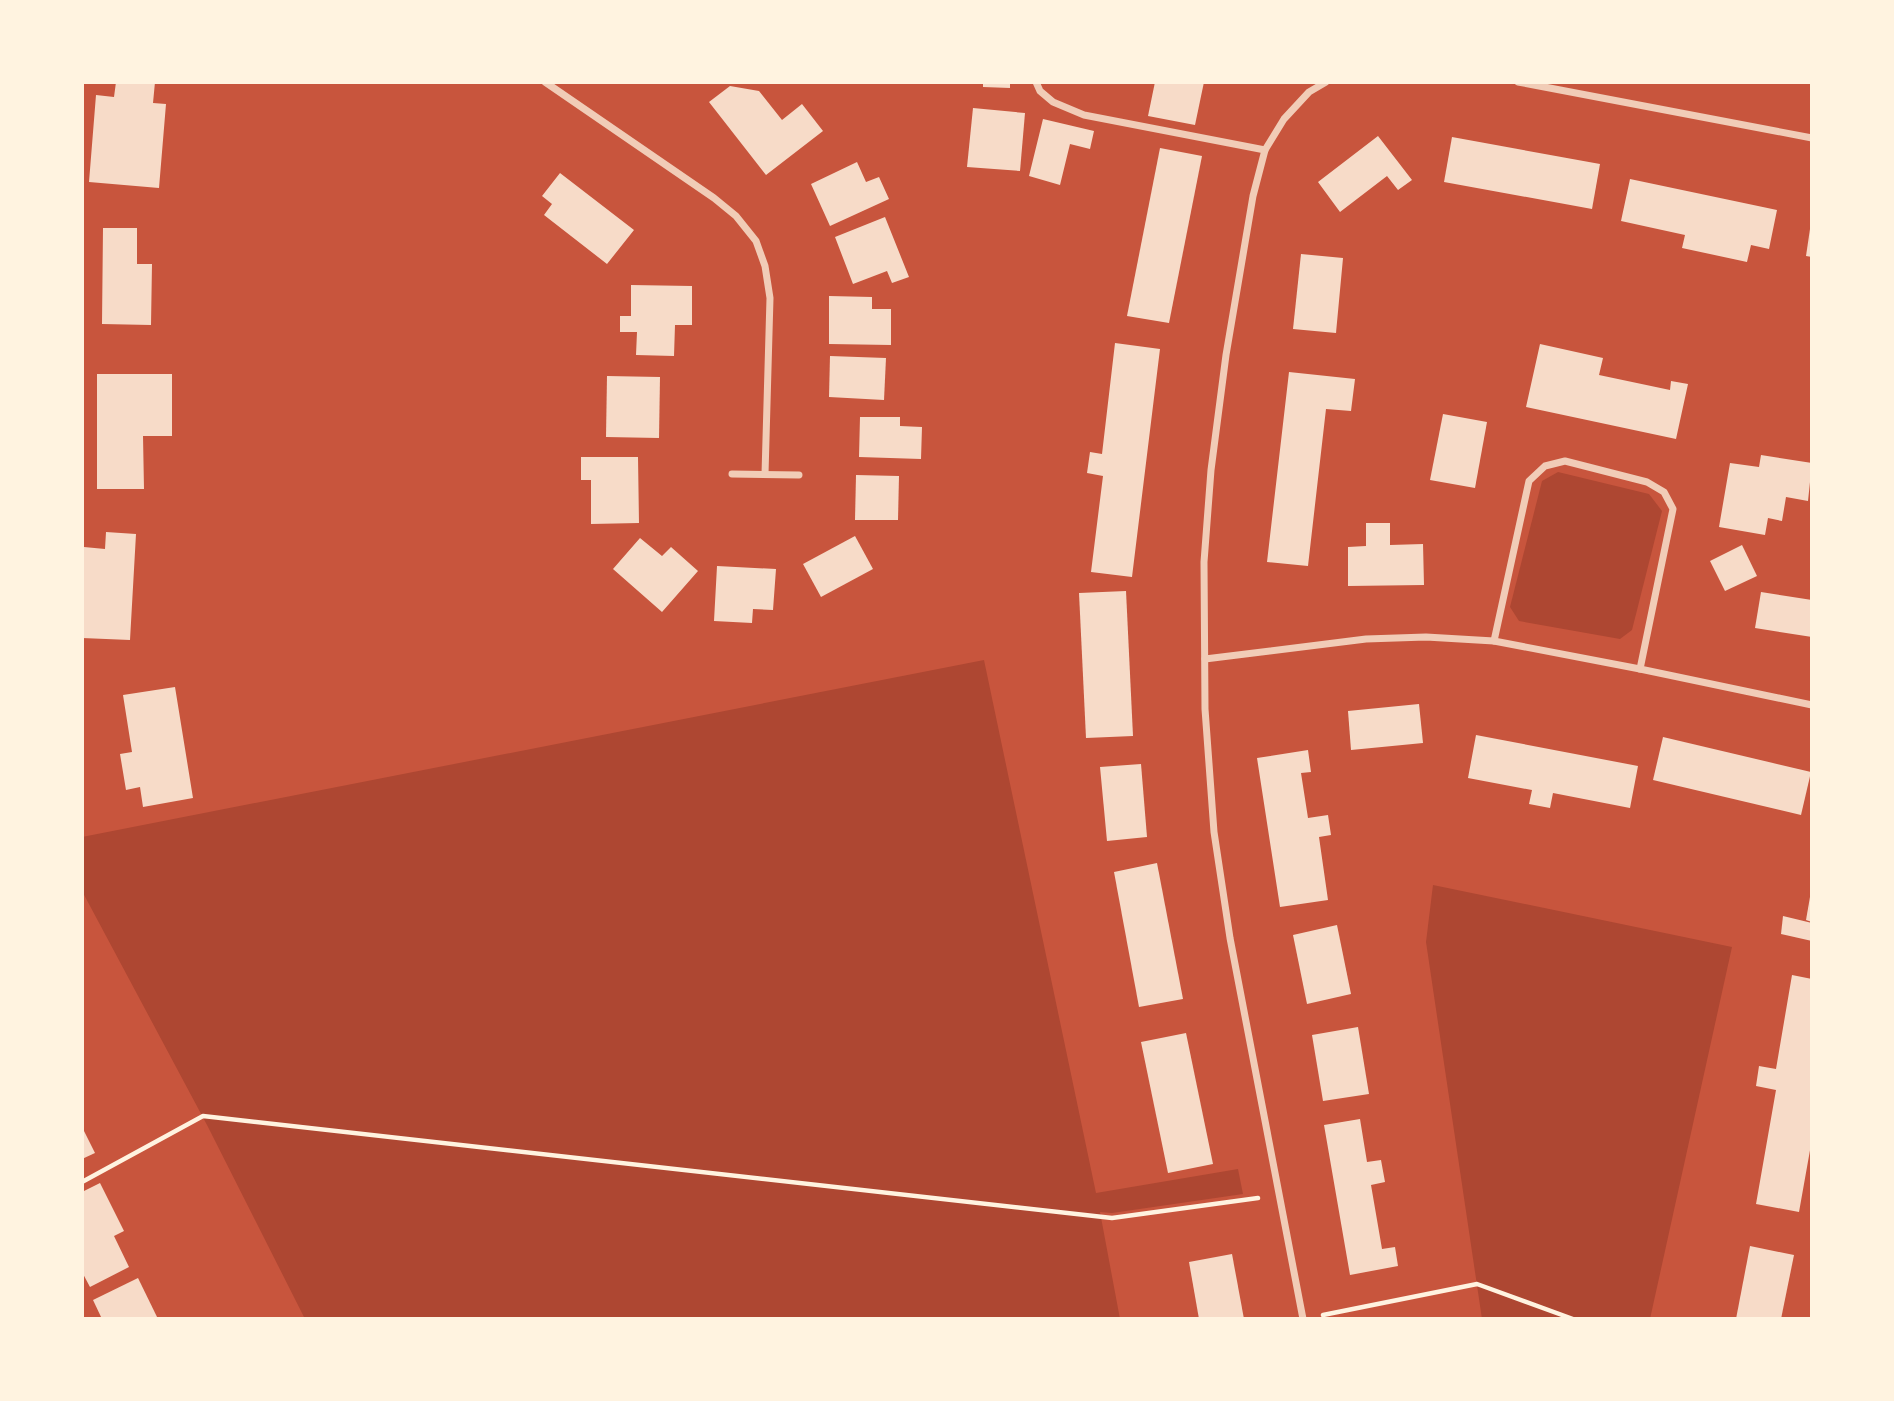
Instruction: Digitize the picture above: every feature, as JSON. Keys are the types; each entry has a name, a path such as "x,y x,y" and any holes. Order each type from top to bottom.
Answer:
{"street":[{"path":"545,82 714,198 736,216 756,241 765,266 770,298 765,474"},
{"path":"1036,82 1040,91 1052,102 1084,115 1265,150"},
{"path":"1303,1319 1230,938 1214,832 1207,759 1204,562 1210,470 1253,196 1265,150 1284,119 1309,92 1326,82"},
{"path":"1518,82 1812,138"},
{"path":"1494,641 1529,481 1545,466 1565,461 1647,482 1664,492 1673,509 1640,669"},
{"path":"732,474 799,475"},
{"path":"1205,659 1366,639 1426,637 1494,641 1812,705"}],"path":[{"path":"82,1182 202,1116 1112,1218 1243,1199"},
{"path":"1318,1316 1477,1284 1573,1319"}],"shaded area":[{"path":"1558,472 1649,494 1662,511 1632,630 1620,639 1519,621 1510,607 1542,481"},
{"path":"984,660 1096,1193 1238,1169 1243,1194 1112,1213 1100,1212 1120,1319 305,1319 207,1125 82,891 82,837"},
{"path":"1433,885 1732,947 1650,1319 1482,1319 1426,942"}],"building":[{"path":"116,82 155,82 153,103 166,104 159,188 89,182 96,95 114,97"},
{"path":"983,82 1010,82 1010,88 983,87"},
{"path":"1155,82 1204,82 1195,125 1148,116"},
{"path":"730,86 759,91 782,120 802,104 823,131 766,175 709,102"},
{"path":"973,108 1025,113 1020,171 967,167"},
{"path":"1043,119 1094,131 1090,149 1070,144 1060,185 1029,176"},
{"path":"1378,136 1412,180 1398,190 1387,176 1340,212 1318,182"},
{"path":"1452,137 1600,164 1592,209 1444,182"},
{"path":"1160,148 1202,156 1169,323 1127,316"},
{"path":"857,162 866,182 879,177 889,199 830,226 811,184"},
{"path":"560,173 634,230 607,264 544,215 552,204 542,196"},
{"path":"1630,179 1777,210 1769,249 1751,245 1747,262 1682,248 1685,235 1621,221"},
{"path":"885,217 909,277 892,283 887,271 853,284 835,237"},
{"path":"103,228 137,228 137,264 152,264 151,325 102,324"},
{"path":"1812,229 1812,257 1806,256"},
{"path":"1301,254 1343,258 1336,333 1293,329"},
{"path":"631,285 692,286 692,325 675,325 674,356 636,355 637,332 620,332 620,316 631,316"},
{"path":"829,296 872,297 872,309 891,309 891,345 829,344"},
{"path":"1115,343 1160,349 1132,577 1091,572 1103,476 1087,473 1090,452 1102,454"},
{"path":"1540,344 1603,358 1599,375 1670,390 1671,381 1688,384 1676,439 1526,407"},
{"path":"830,356 886,358 884,400 829,397"},
{"path":"1289,372 1355,379 1351,411 1326,409 1308,566 1267,562"},
{"path":"97,374 172,374 172,436 143,436 144,489 97,489"},
{"path":"607,376 660,377 659,438 606,437"},
{"path":"1443,414 1487,422 1475,488 1430,480"},
{"path":"860,417 900,417 900,426 922,427 921,459 859,457"},
{"path":"1761,455 1812,463 1808,501 1786,497 1782,521 1768,518 1765,535 1719,527 1730,463 1759,467"},
{"path":"581,457 638,457 639,523 591,524 591,480 581,480"},
{"path":"856,475 899,476 898,520 855,520"},
{"path":"1366,523 1390,523 1390,545 1423,544 1424,585 1348,586 1348,547 1366,546"},
{"path":"106,532 136,534 130,640 82,638 84,547 105,549"},
{"path":"855,536 873,569 821,597 803,564"},
{"path":"640,538 662,556 671,547 698,571 662,612 613,569"},
{"path":"1742,545 1757,576 1725,591 1710,561"},
{"path":"717,566 776,569 773,610 753,609 752,623 714,621"},
{"path":"1126,591 1133,736 1086,738 1079,593"},
{"path":"1761,592 1812,600 1812,637 1755,628"},
{"path":"175,687 193,798 143,807 140,787 126,790 120,754 132,752 123,695"},
{"path":"1419,704 1423,743 1351,750 1348,711"},
{"path":"1476,735 1638,766 1630,808 1553,793 1550,808 1529,804 1532,790 1468,778"},
{"path":"1663,737 1811,772 1801,815 1653,780"},
{"path":"1308,750 1311,772 1301,773 1308,818 1328,815 1331,835 1319,837 1328,900 1280,907 1257,758"},
{"path":"1141,764 1147,837 1107,841 1100,767"},
{"path":"1157,863 1183,999 1139,1007 1114,872"},
{"path":"1812,897 1812,922 1806,920"},
{"path":"1783,916 1812,923 1812,941 1781,934"},
{"path":"1337,925 1351,994 1307,1004 1293,935"},
{"path":"1792,975 1812,979 1812,1139 1799,1212 1756,1204 1776,1090 1756,1086 1759,1066 1776,1069"},
{"path":"1358,1027 1369,1094 1323,1101 1312,1035"},
{"path":"1186,1033 1213,1164 1168,1173 1141,1042"},
{"path":"1360,1119 1367,1162 1381,1160 1385,1182 1371,1185 1382,1249 1395,1247 1398,1266 1350,1275 1324,1125"},
{"path":"82,1127 95,1153 82,1159"},
{"path":"100,1183 124,1231 114,1236 129,1267 90,1287 82,1272 82,1192"},
{"path":"1750,1246 1794,1255 1781,1319 1736,1319"},
{"path":"1232,1254 1244,1319 1199,1319 1189,1262"},
{"path":"138,1278 158,1319 102,1319 93,1300"}]}
